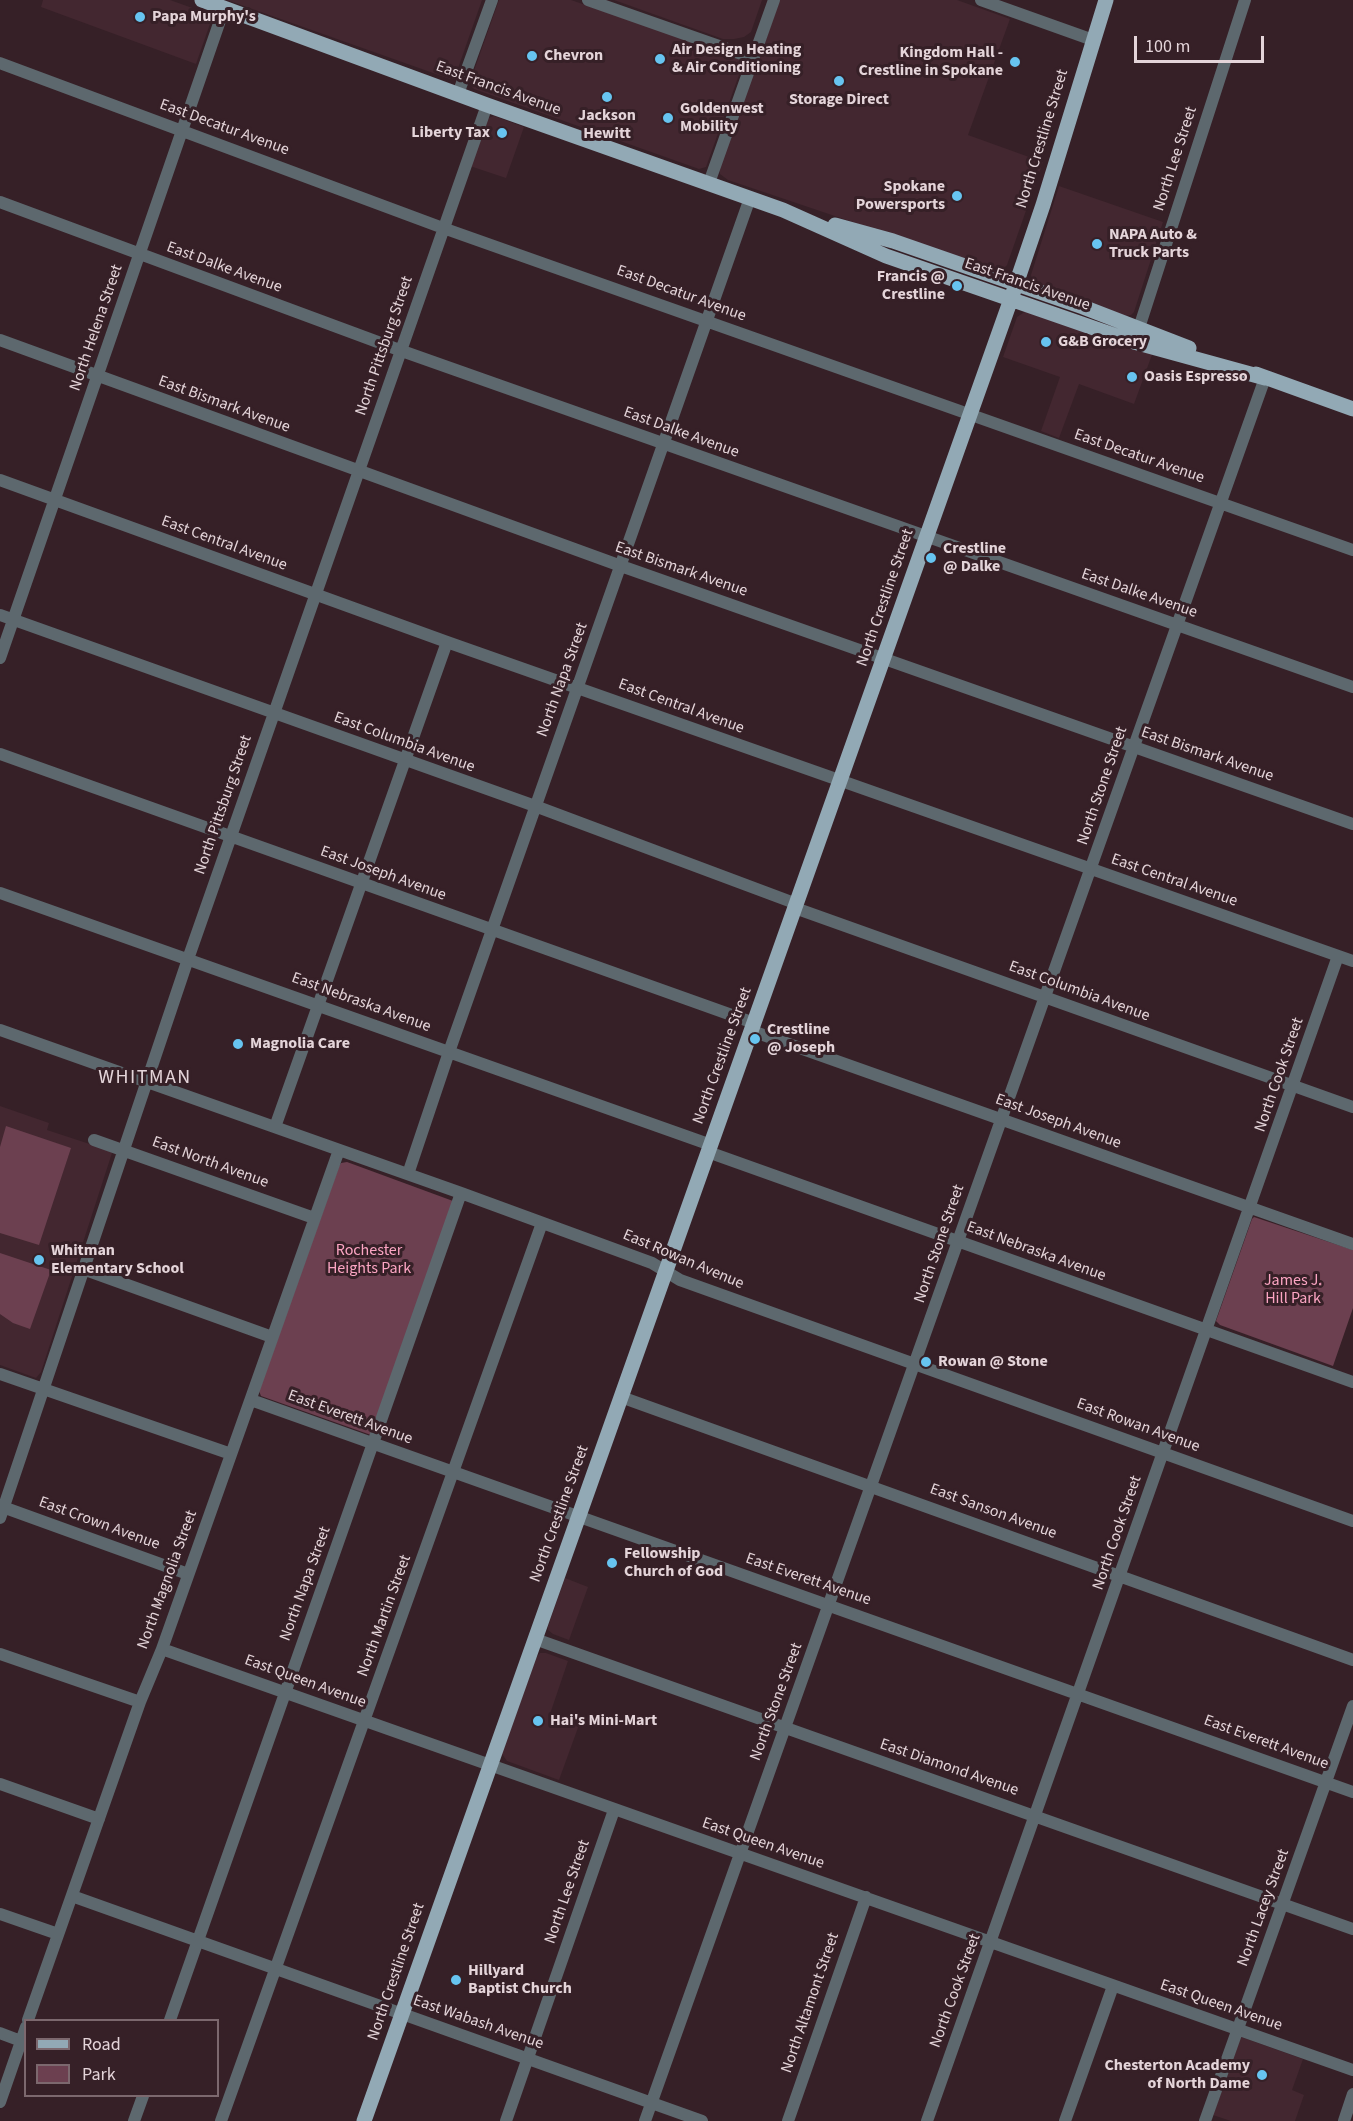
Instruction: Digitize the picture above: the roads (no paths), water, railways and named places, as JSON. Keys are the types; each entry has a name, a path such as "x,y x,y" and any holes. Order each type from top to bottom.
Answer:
{"main road":[{"name":"North Crestline Street","path":"364,2121 1011,299 1043,205 1106,0"},
{"name":"East Francis Avenue","path":"213,3 487,105 783,210 886,256 1134,342 1265,378"},
{"name":"East Francis Avenue","path":"783,210 891,240 1139,328 1265,378 1353,409"}],"street":[{"path":"458,94 492,0"},
{"path":"588,0 753,58"},
{"path":"709,183 774,0"},
{"path":"981,0 1094,40"},
{"name":"North Lee Street","path":"1139,328 1245,0"},
{"name":"North Helena Street","path":"0,658 183,130 213,3"},
{"name":"East Decatur Avenue","path":"0,63 443,228 1353,550"},
{"name":"North Pittsburg Street","path":"1,1510 273,713 487,105"},
{"name":"North Napa Street","path":"408,1174 535,806 750,198"},
{"name":"East Dalke Avenue","path":"0,202 664,445 1353,687"},
{"name":"East Bismark Avenue","path":"0,340 621,566 1353,824"},
{"name":"North Stone Street","path":"645,2121 1265,378"},
{"name":"East Central Avenue","path":"0,480 447,642 1353,961"},
{"name":"East Columbia Avenue","path":"0,615 535,806 796,906 1046,998 1353,1107"},
{"path":"275,1127 447,642"},
{"name":"East Joseph Avenue","path":"0,754 492,930 1002,1119 1353,1244"},
{"name":"East Nebraska Avenue","path":"0,893 449,1052 958,1241 1353,1382"},
{"name":"North Cook Street","path":"927,2121 1338,956"},
{"name":"East Rowan Avenue","path":"0,1030 461,1193 652,1263 680,1280 1353,1521"},
{"name":"East North Avenue","path":"94,1140 314,1218"},
{"name":"North Magnolia Street","path":"28,2019 339,1150"},
{"name":"North Napa Street","path":"170,2019 461,1193"},
{"name":"North Martin Street","path":"221,2121 542,1223"},
{"path":"82,1269 272,1337"},
{"path":"0,1374 231,1454"},
{"name":"East Sanson Avenue","path":"621,1397 1353,1660"},
{"name":"East Everett Avenue","path":"251,1400 1353,1792"},
{"name":"East Crown Avenue","path":"1,1510 188,1574"},
{"name":"East Diamond Avenue","path":"535,1639 1353,1929"},
{"name":"East Queen Avenue","path":"162,1648 1353,2070"},
{"path":"0,1654 140,1702"},
{"name":"North Lacey Street","path":"1205,2121 1353,1706"},
{"path":"0,1784 99,1819"},
{"name":"North Lee Street","path":"506,2121 614,1810"},
{"name":"East Wabash Avenue","path":"72,1896 702,2121"},
{"name":"North Altamont Street","path":"788,2121 866,1897"},
{"path":"0,1914 58,1934"},
{"path":"1065,2121 1113,1986"},
{"path":"0,2033 21,2041"},
{"path":"0,2102 24,2033"},
{"path":"1344,2121 1353,2094"},
{"path":"134,2121 143,2097"}],"place":[{"name":"Papa Murphy's","path":"140,17"},
{"name":"Chevron","path":"532,56"},
{"name":"Air Design Heating & Air Conditioning","path":"660,59"},
{"name":"Kingdom Hall - Crestline in Spokane","path":"1015,62"},
{"name":"Storage Direct","path":"839,81"},
{"name":"Jackson Hewitt","path":"607,97"},
{"name":"Goldenwest Mobility","path":"668,118"},
{"name":"Liberty Tax","path":"502,133"},
{"name":"Spokane Powersports","path":"957,196"},
{"name":"NAPA Auto & Truck Parts","path":"1097,244"},
{"name":"Francis @ Crestline","path":"957,286"},
{"name":"G&B Grocery","path":"1046,342"},
{"name":"Oasis Espresso","path":"1132,377"},
{"name":"Crestline @ Dalke","path":"931,558"},
{"name":"Crestline @ Joseph","path":"755,1039"},
{"name":"Magnolia Care","path":"238,1044"},
{"name":"Whitman Elementary School","path":"39,1260"},
{"name":"Rowan @ Stone","path":"926,1362"},
{"name":"Fellowship Church of God","path":"612,1563"},
{"name":"Hai's Mini-Mart","path":"538,1721"},
{"name":"Hillyard Baptist Church","path":"456,1980"},
{"name":"Chesterton Academy of North Dame","path":"1262,2075"}],"district":[{"name":"WHITMAN","path":"145,1079"}],"park label":[{"name":"Rochester Heights Park","path":"369,1260"},
{"name":"James J. Hill Park","path":"1293,1290"}]}
